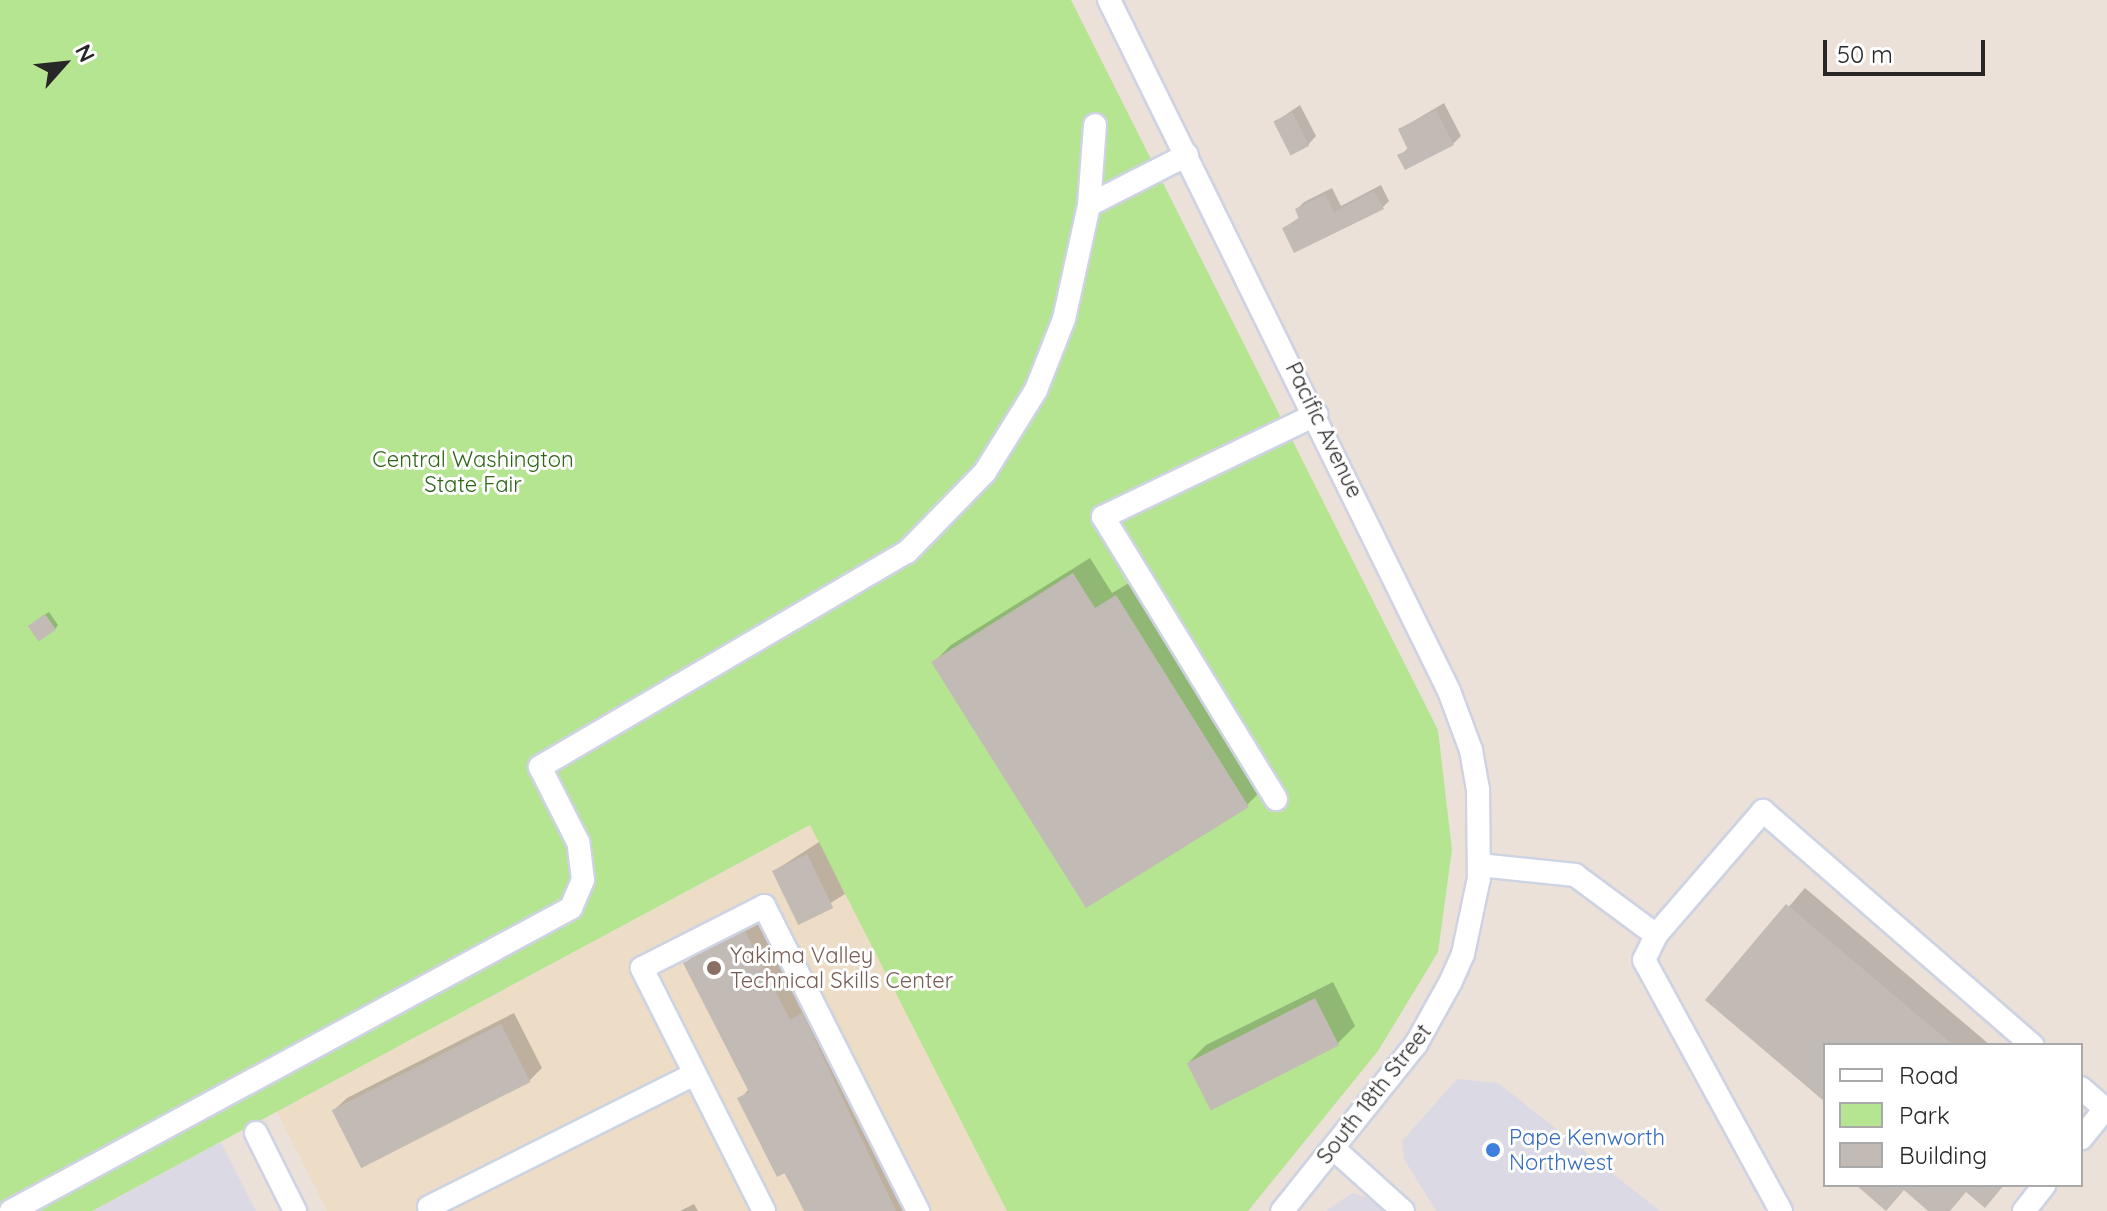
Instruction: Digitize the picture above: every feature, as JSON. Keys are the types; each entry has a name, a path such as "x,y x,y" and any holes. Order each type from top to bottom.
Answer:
{"street":[{"name":"Pacific Avenue","path":"1109,0 1317,414 1462,724 1478,789 1479,872"},
{"path":"11,1211 571,908 583,880 578,842 540,767 907,552 985,472 1036,390 1064,319 1089,205 1095,125"},
{"path":"1089,205 1187,155"},
{"path":"1276,799 1103,517 1317,414"},
{"path":"1781,1211 1644,960 1656,935 1763,811 2030,1043"},
{"path":"1479,872 1575,875 1656,935"},
{"name":"South 18th Street","path":"1282,1211 1435,1015 1463,954 1479,872"},
{"path":"764,1211 642,968 764,906 918,1211"},
{"path":"427,1210 695,1074"},
{"path":"2083,1090 2105,1109 2083,1136"},
{"path":"256,1133 295,1211"},
{"path":"1333,1148 1403,1211"},
{"path":"2024,1211 2042,1187"}],"shaded area":[{"name":"Yakima Valley Technical Skills Center","path":"811,825 1007,1211 327,1211 277,1112"},
{"name":"Pape Kenworth Northwest","path":"1457,1079 1498,1083 1660,1211 1436,1211 1404,1159 1402,1141"},
{"path":"221,1142 256,1211 92,1211"},
{"path":"1352,1193 1386,1203 1392,1211 1326,1211"}],"green space":[{"name":"Central Washington State Fair","path":"0,0 1071,0 1438,730 1452,850 1438,952 1378,1051 1248,1211 1007,1211 810,825 92,1211 0,1211"}],"building":[{"path":"1436,110 1454,145 1405,170 1397,155 1408,150 1398,129"},
{"path":"1292,112 1309,146 1291,155 1273,122"},
{"path":"1374,191 1384,209 1294,253 1282,228 1299,219 1295,209 1325,194 1334,212"},
{"path":"1073,573 1095,608 1116,595 1249,807 1086,908 931,662"},
{"path":"45,614 56,630 39,642 28,626"},
{"path":"807,854 833,908 798,925 772,871"},
{"path":"1786,904 1951,1043 1823,1043 1823,1100 1705,1000"},
{"path":"745,931 790,1020 802,1013 896,1211 804,1211 785,1173 777,1177 737,1098 749,1092 683,963"},
{"path":"1315,998 1339,1045 1211,1111 1187,1063"},
{"path":"501,1024 531,1082 361,1168 332,1110"},
{"path":"1858,1187 2002,1187 1985,1208 1966,1192 1950,1211 1928,1211 1904,1190 1886,1211"}],"place":[{"name":"Yakima Valley Technical Skills Center","path":"714,968"},
{"name":"Pape Kenworth Northwest","path":"1493,1150"}]}
